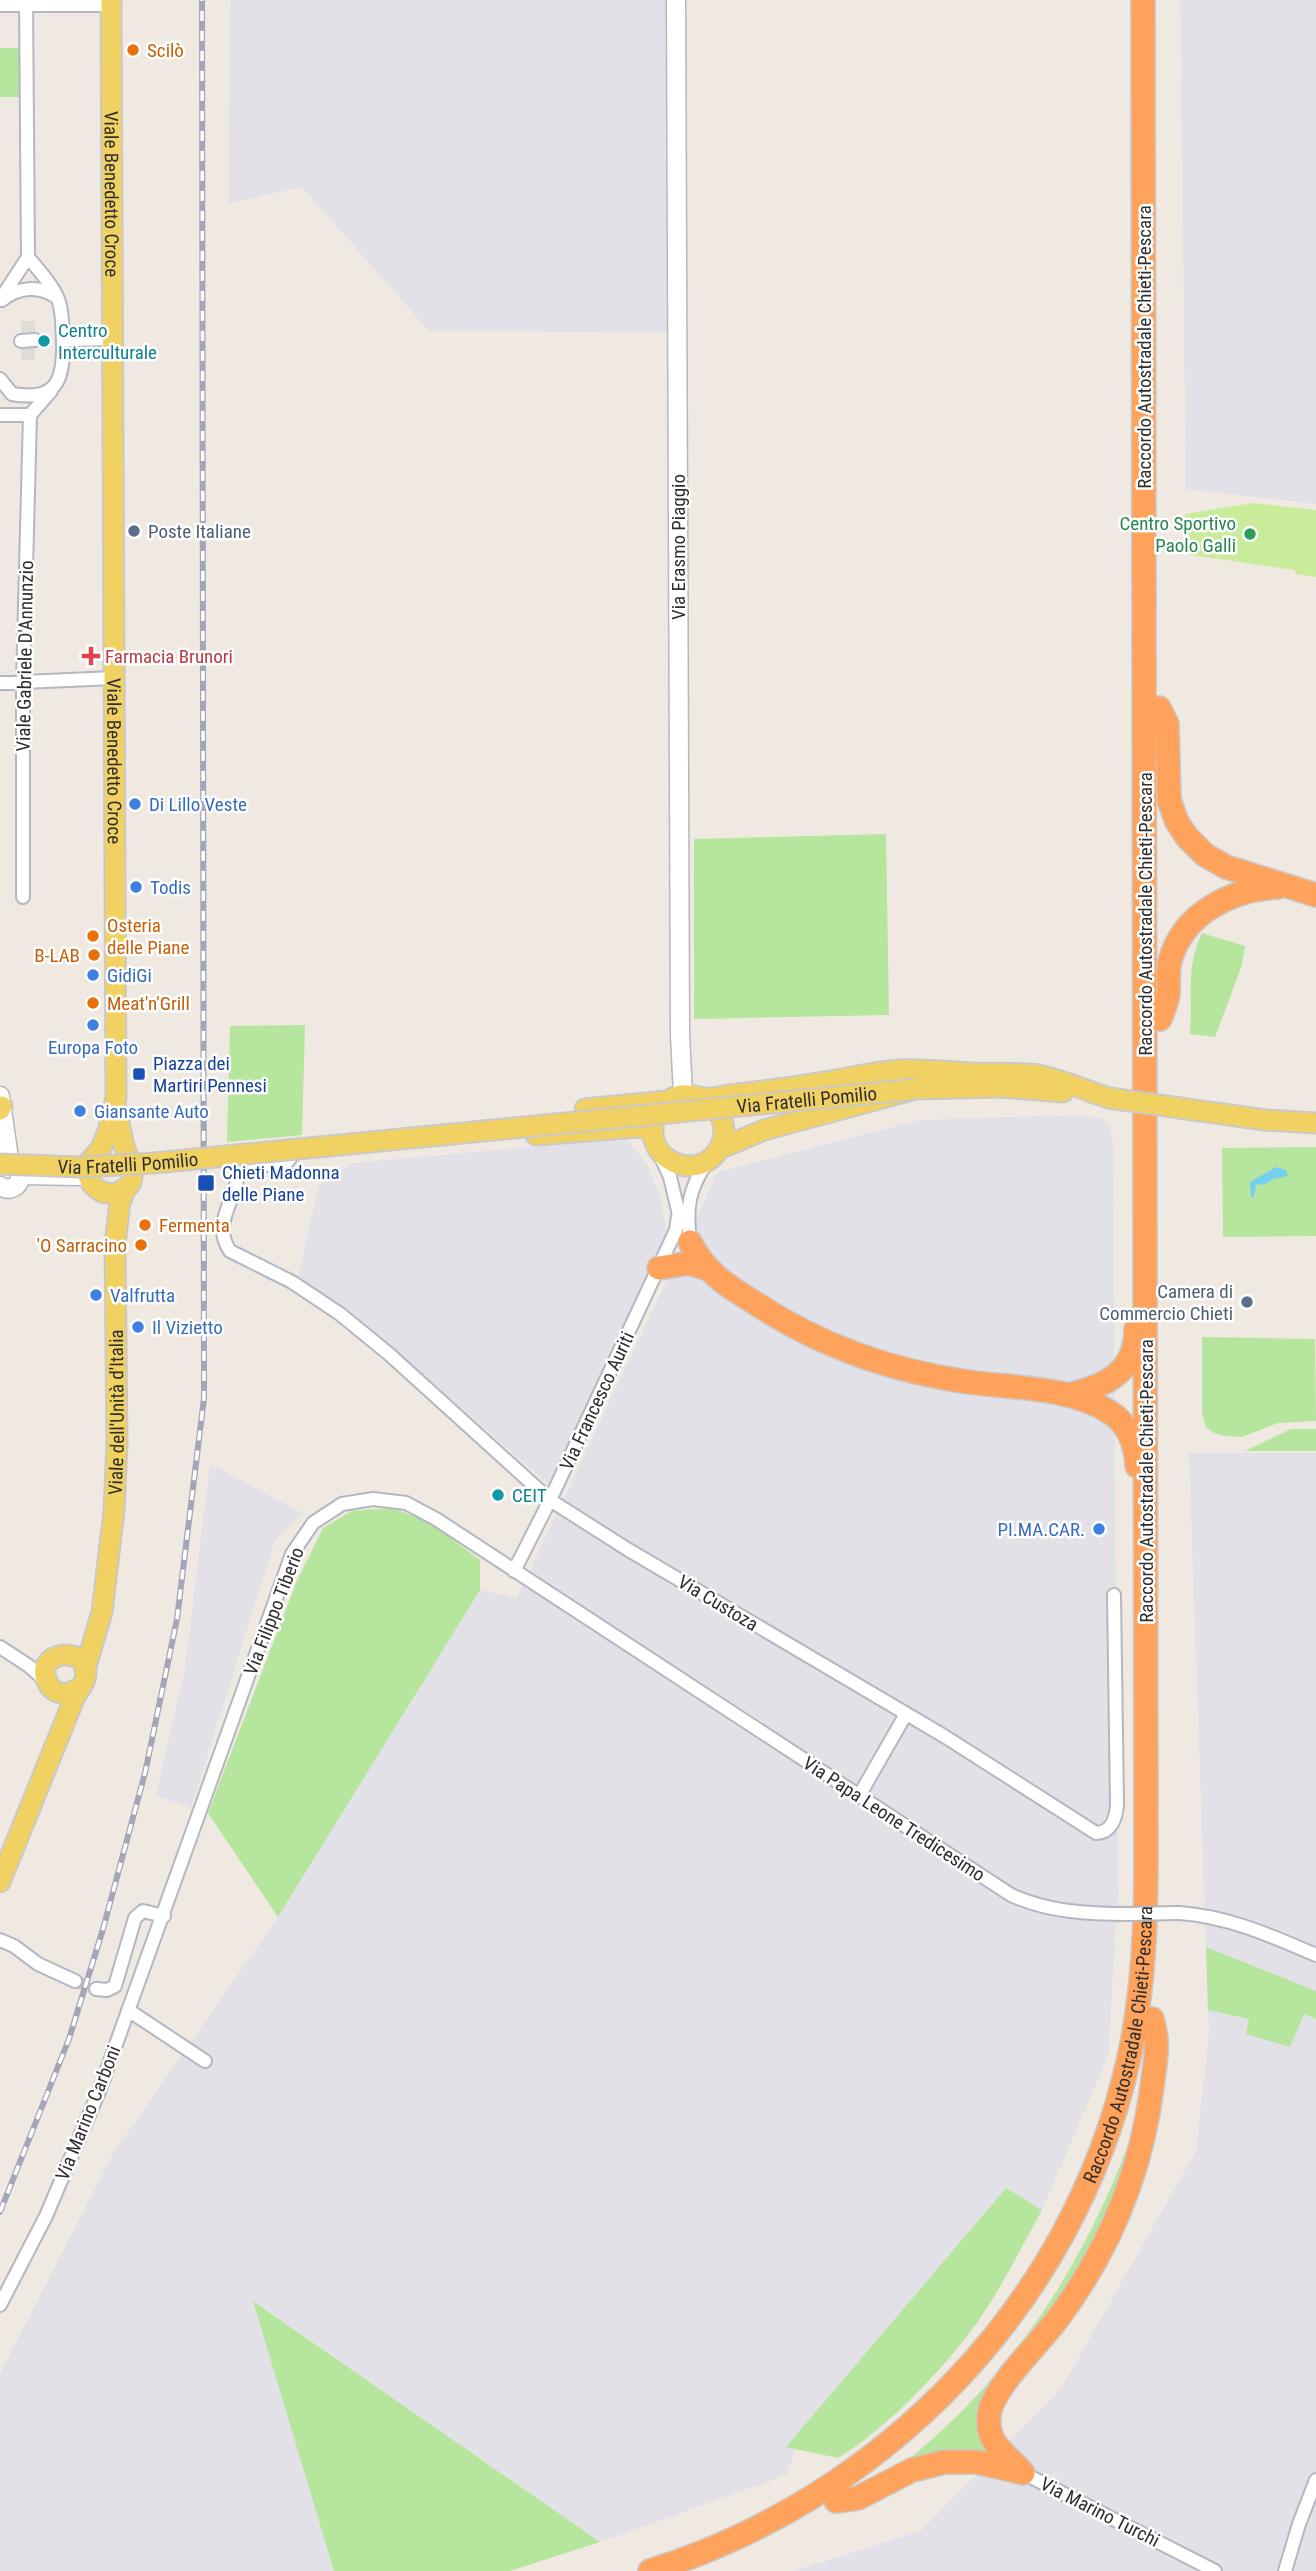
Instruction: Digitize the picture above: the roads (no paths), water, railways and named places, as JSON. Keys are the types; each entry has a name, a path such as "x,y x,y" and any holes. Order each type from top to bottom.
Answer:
{"highway":[{"name":"Raccordo Autostradale Chieti-Pescara","path":"650,2571 735,2539 790,2511 849,2474 913,2424 973,2364 1040,2275 1082,2197 1109,2130 1134,2033 1146,1928 1143,0"},
{"name":"Raccordo Autostradale Chieti-Pescara","path":"694,2571 767,2540 836,2501 895,2459 952,2407 1000,2354 1047,2291 1084,2226 1115,2158 1138,2085 1152,2019 1160,1936 1161,1863 1158,0"},
{"path":"1159,708 1167,724 1169,800 1177,822 1187,837 1205,855 1226,867 1316,895"},
{"path":"1160,1019 1168,995 1171,960 1179,942 1194,921 1216,904 1237,893 1286,887"},
{"path":"690,1242 705,1268"},
{"path":"659,1268 680,1263 705,1268 770,1314 855,1355 930,1376 1068,1395 1107,1411 1126,1429 1135,1450 1137,1485 1146,1500"},
{"path":"1068,1395 1102,1384 1122,1370 1136,1341 1136,1314 1146,1293"},
{"path":"1023,2473 994,2443 989,2426 990,2410 1001,2388 1040,2342 1076,2293 1123,2207 1133,2181 1146,2126 1158,2038 1152,2019"},
{"path":"836,2501 858,2498 912,2470 945,2462 990,2464 1023,2473"}],"main road":[{"name":"Viale Benedetto Croce","path":"111,3 115,1104"},
{"path":"438,1136 473,1120 792,1088 898,1070 1039,1076 1109,1098"},
{"name":"Via Fratelli Pomilio","path":"6,1166 154,1164 916,1089 1013,1087 1265,1120 1316,1123"},
{"path":"670,1101 653,1122 655,1139 664,1157 686,1166 698,1165 714,1154 764,1130 916,1089"},
{"path":"705,1098 721,1115 724,1126 723,1138 714,1154"},
{"path":"115,1104 133,1169 126,1188 114,1193 89,1179 91,1158 100,1150 108,1132 115,1104"},
{"path":"438,1136 480,1141 637,1127 655,1139"},
{"path":"100,1150 114,1148 127,1155"},
{"name":"Viale dell'Unità d'Italia","path":"89,1179 107,1206 116,1244"},
{"name":"Viale dell'Unità d'Italia","path":"0,1882 82,1679 102,1612 115,1498 116,1244 120,1202 126,1188"},
{"name":"Viale dell'Unità d'Italia","path":"59,1656 81,1643 90,1630 104,1581"},
{"path":"51,1687 71,1693 82,1679 80,1661 59,1656 46,1670 51,1687 62,1702 65,1722"}],"street":[{"name":"Via Erasmo Piaggio","path":"670,1101 680,1035 676,0"},
{"path":"0,301 28,257 26,2"},
{"path":"0,5 26,2 111,3"},
{"path":"0,415 30,415 59,380 64,365 59,300 28,257"},
{"path":"0,301 19,290 29,289 43,290 59,300"},
{"path":"63,340 113,339"},
{"path":"21,341 35,340"},
{"path":"0,379 30,415"},
{"path":"12,394 30,396 51,391"},
{"name":"Viale Gabriele D'Annunzio","path":"23,897 23,683 30,415"},
{"path":"0,682 114,678"},
{"name":"Via Custoza","path":"670,1101 303,1142 286,1163 238,1168 237,1189 223,1219 225,1244 230,1251 292,1282 340,1314 389,1354 551,1500 627,1549 953,1742 1096,1833 1103,1833 1116,1814 1117,1805 1114,1595"},
{"path":"0,1186 13,1188 19,1182 6,1166 1,1104"},
{"path":"655,1139 670,1177 678,1216 690,1242"},
{"path":"690,1242 688,1198 698,1175 714,1154"},
{"path":"6,1166 89,1179"},
{"name":"Via Francesco Auriti","path":"514,1571 551,1500 659,1268 676,1230 678,1216"},
{"name":"Via Francesco Auriti","path":"659,1268 690,1242"},
{"name":"Via Filippo Tiberio","path":"164,1916 292,1553 313,1523 342,1504 373,1499 406,1503 436,1519 514,1571"},
{"name":"Via Papa Leone Tredicesimo","path":"514,1571 1011,1895 1031,1904 1063,1910 1198,1914 1263,1932 1316,1955"},
{"path":"0,1647 51,1687"},
{"path":"16,1658 59,1656"},
{"path":"859,1796 906,1714"},
{"path":"96,1989 107,1990 115,1986 135,1919 143,1911 164,1916"},
{"name":"Via Marino Carboni","path":"0,2305 46,2216 100,2089 164,1916"},
{"path":"0,1940 14,1946 38,1964 75,1981"},
{"path":"128,2010 205,2061"},
{"name":"Via Marino Turchi","path":"1023,2473 1215,2571"},
{"path":"1285,2571 1316,2480"}],"water":[{"path":"1276,1167 1286,1170 1288,1176 1273,1179 1264,1185 1256,1184 1254,1197 1251,1197 1250,1182"}],"tunnel":[{"path":"75,1981 96,1989"}],"railway":[{"path":"0,2212 69,2039 103,1929 145,1773 177,1619 204,1398 202,0"}],"place":[{"name":"Scilò","path":"133,50"},
{"name":"Centro Interculturale","path":"44,341"},
{"name":"Poste Italiane","path":"134,531"},
{"name":"Centro Sportivo Paolo Galli","path":"1250,534"},
{"name":"Farmacia Brunori","path":"91,656"},
{"name":"Di Lillo Veste","path":"135,804"},
{"name":"Todis","path":"136,887"},
{"name":"Osteria delle Piane","path":"93,936"},
{"name":"B-LAB","path":"94,955"},
{"name":"GidiGi","path":"93,975"},
{"name":"Meat'n'Grill","path":"93,1003"},
{"name":"Europa Foto","path":"93,1025"},
{"name":"Piazza dei Martiri Pennesi","path":"139,1074"},
{"name":"Giansante Auto","path":"80,1111"},
{"name":"Chieti Madonna delle Piane","path":"206,1183"},
{"name":"Fermenta","path":"145,1225"},
{"name":"'O Sarracino","path":"141,1245"},
{"name":"Valfrutta","path":"96,1295"},
{"name":"Camera di Commercio Chieti","path":"1247,1302"},
{"name":"Il Vizietto","path":"138,1327"},
{"name":"CEIT","path":"498,1495"},
{"name":"PI.MA.CAR.","path":"1099,1529"}]}
